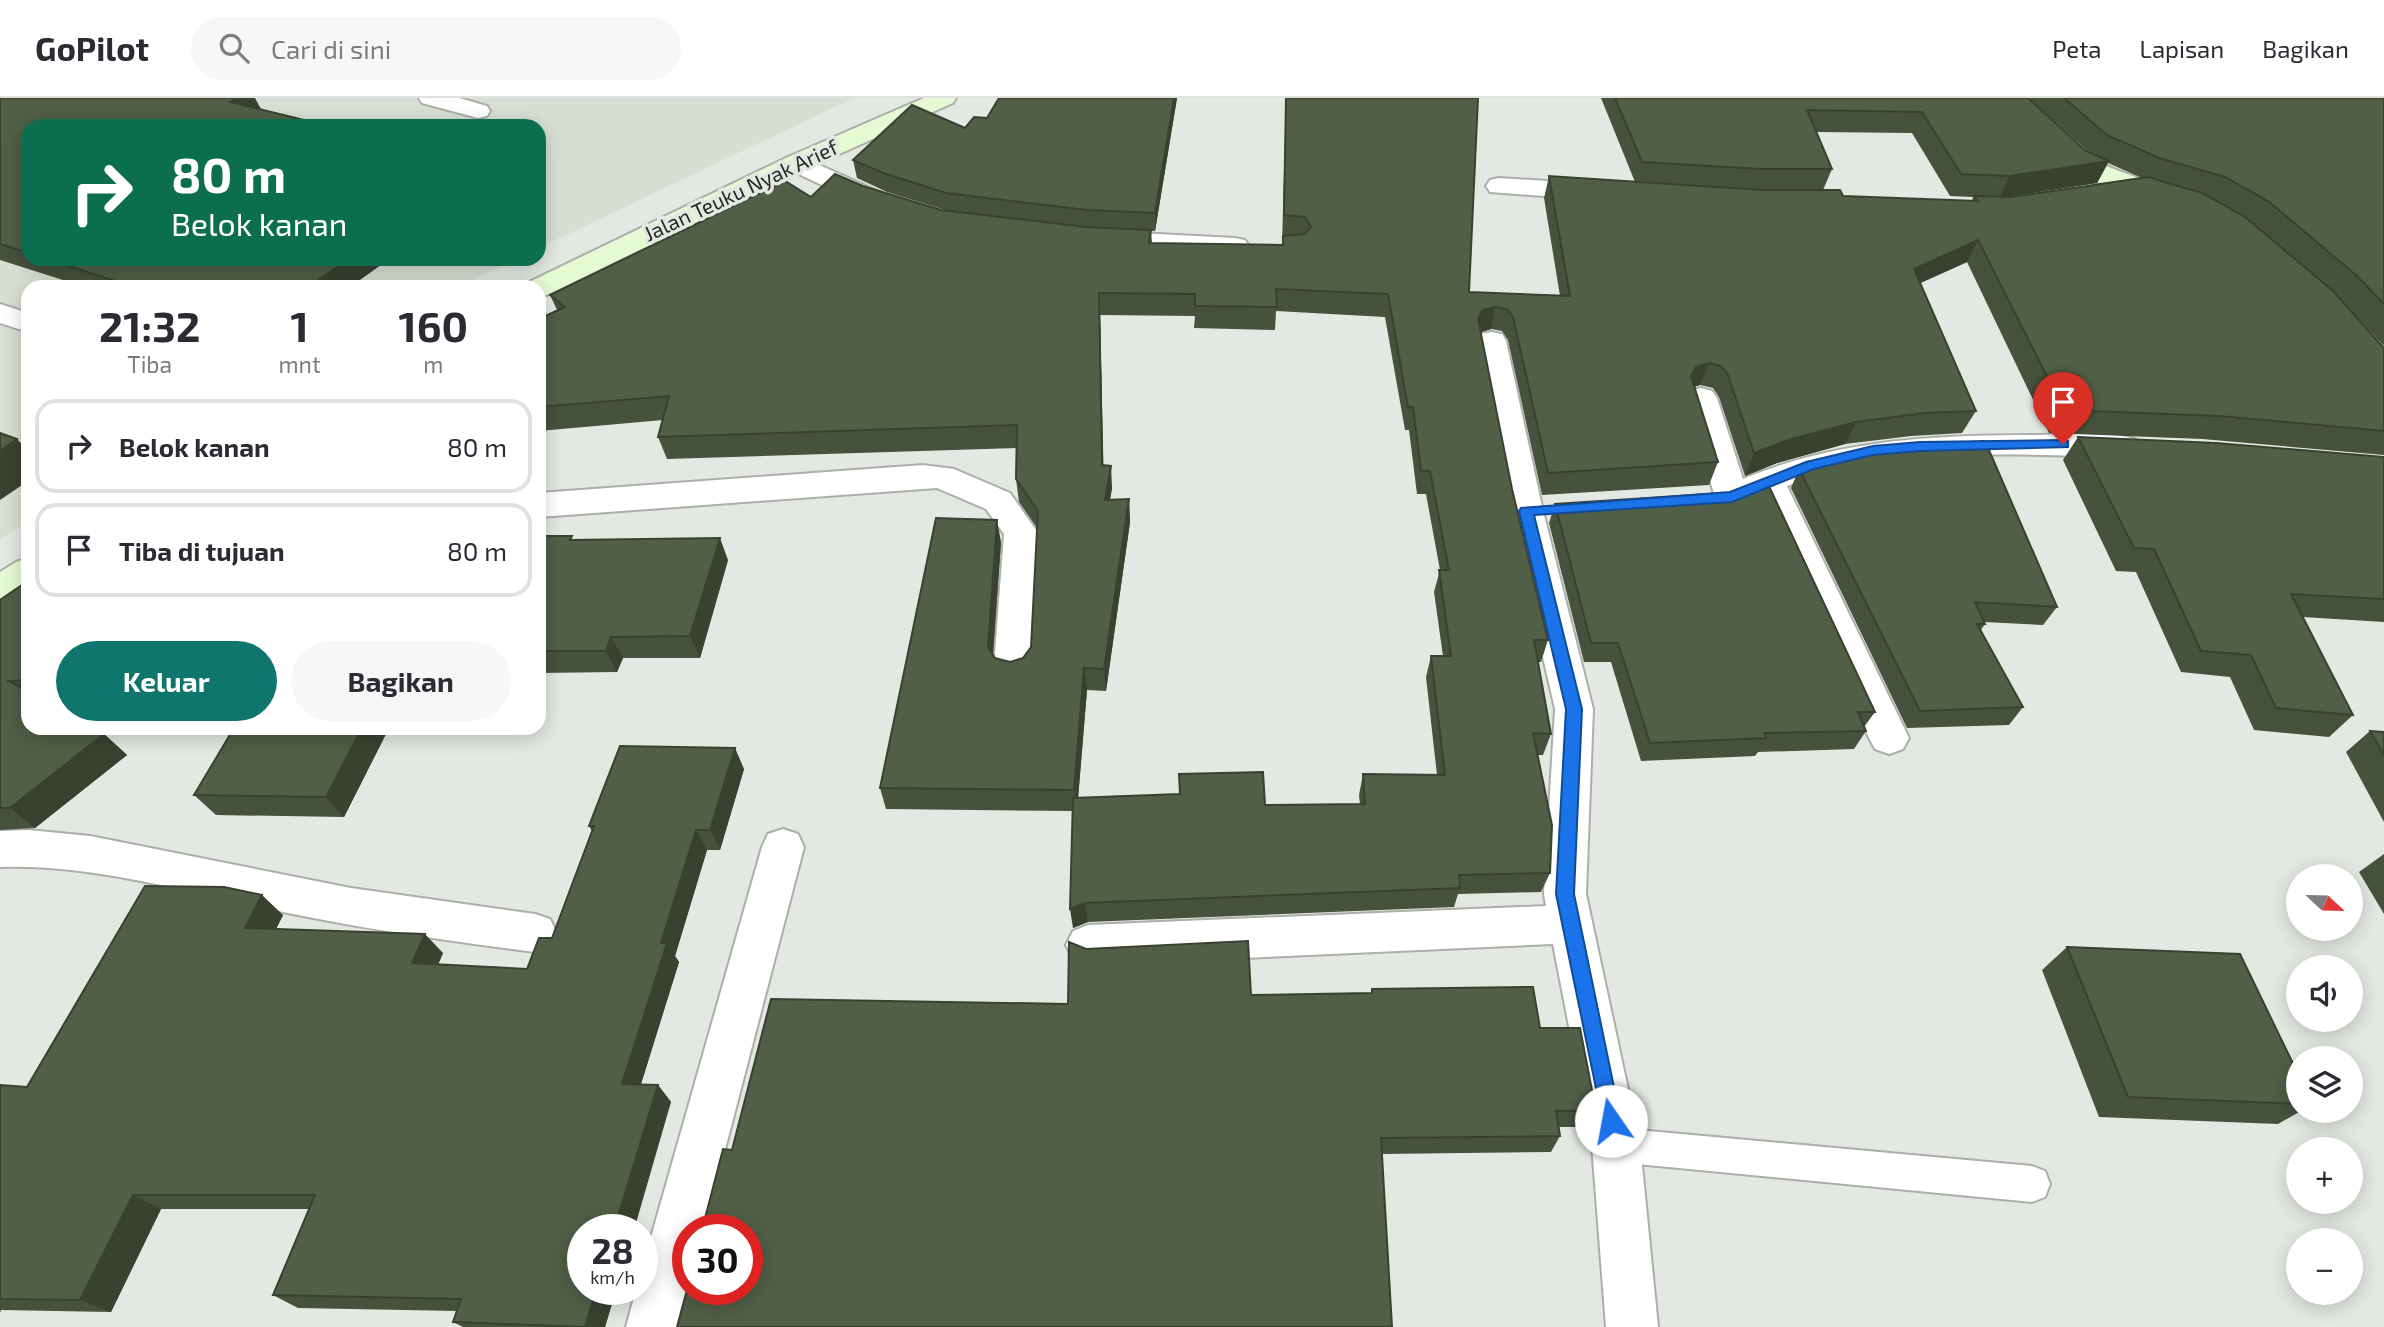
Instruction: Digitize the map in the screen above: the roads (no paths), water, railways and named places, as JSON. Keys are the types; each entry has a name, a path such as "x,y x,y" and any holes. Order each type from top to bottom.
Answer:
{"main road":[{"name":"Jalan Teuku Nyak Arief","path":"546,285 797,163 944,98"},
{"path":"2009,98 2084,165 2136,188 2199,207"},
{"path":"0,590 21,576"}],"street":[{"path":"431,98 478,111"},
{"path":"797,163 900,208"},
{"path":"1499,186 1620,194"},
{"path":"2095,194 2136,188"},
{"path":"1076,237 1267,247"},
{"path":"0,313 21,320"},
{"path":"1491,341 1540,510 1574,709 1565,894 1616,1145 1632,1327"},
{"path":"1702,398 1718,498 1810,465 1873,451 1920,447 2063,444 2158,449"},
{"path":"546,504 923,477 942,477 959,482 998,501 1021,533 1013,667"},
{"path":"1768,481 1889,738"},
{"path":"652,1327 783,847"},
{"path":"0,849 55,849 430,920 535,933"},
{"path":"1088,945 1570,924"}],"lane":[{"path":"1616,1145 2032,1184"}]}
